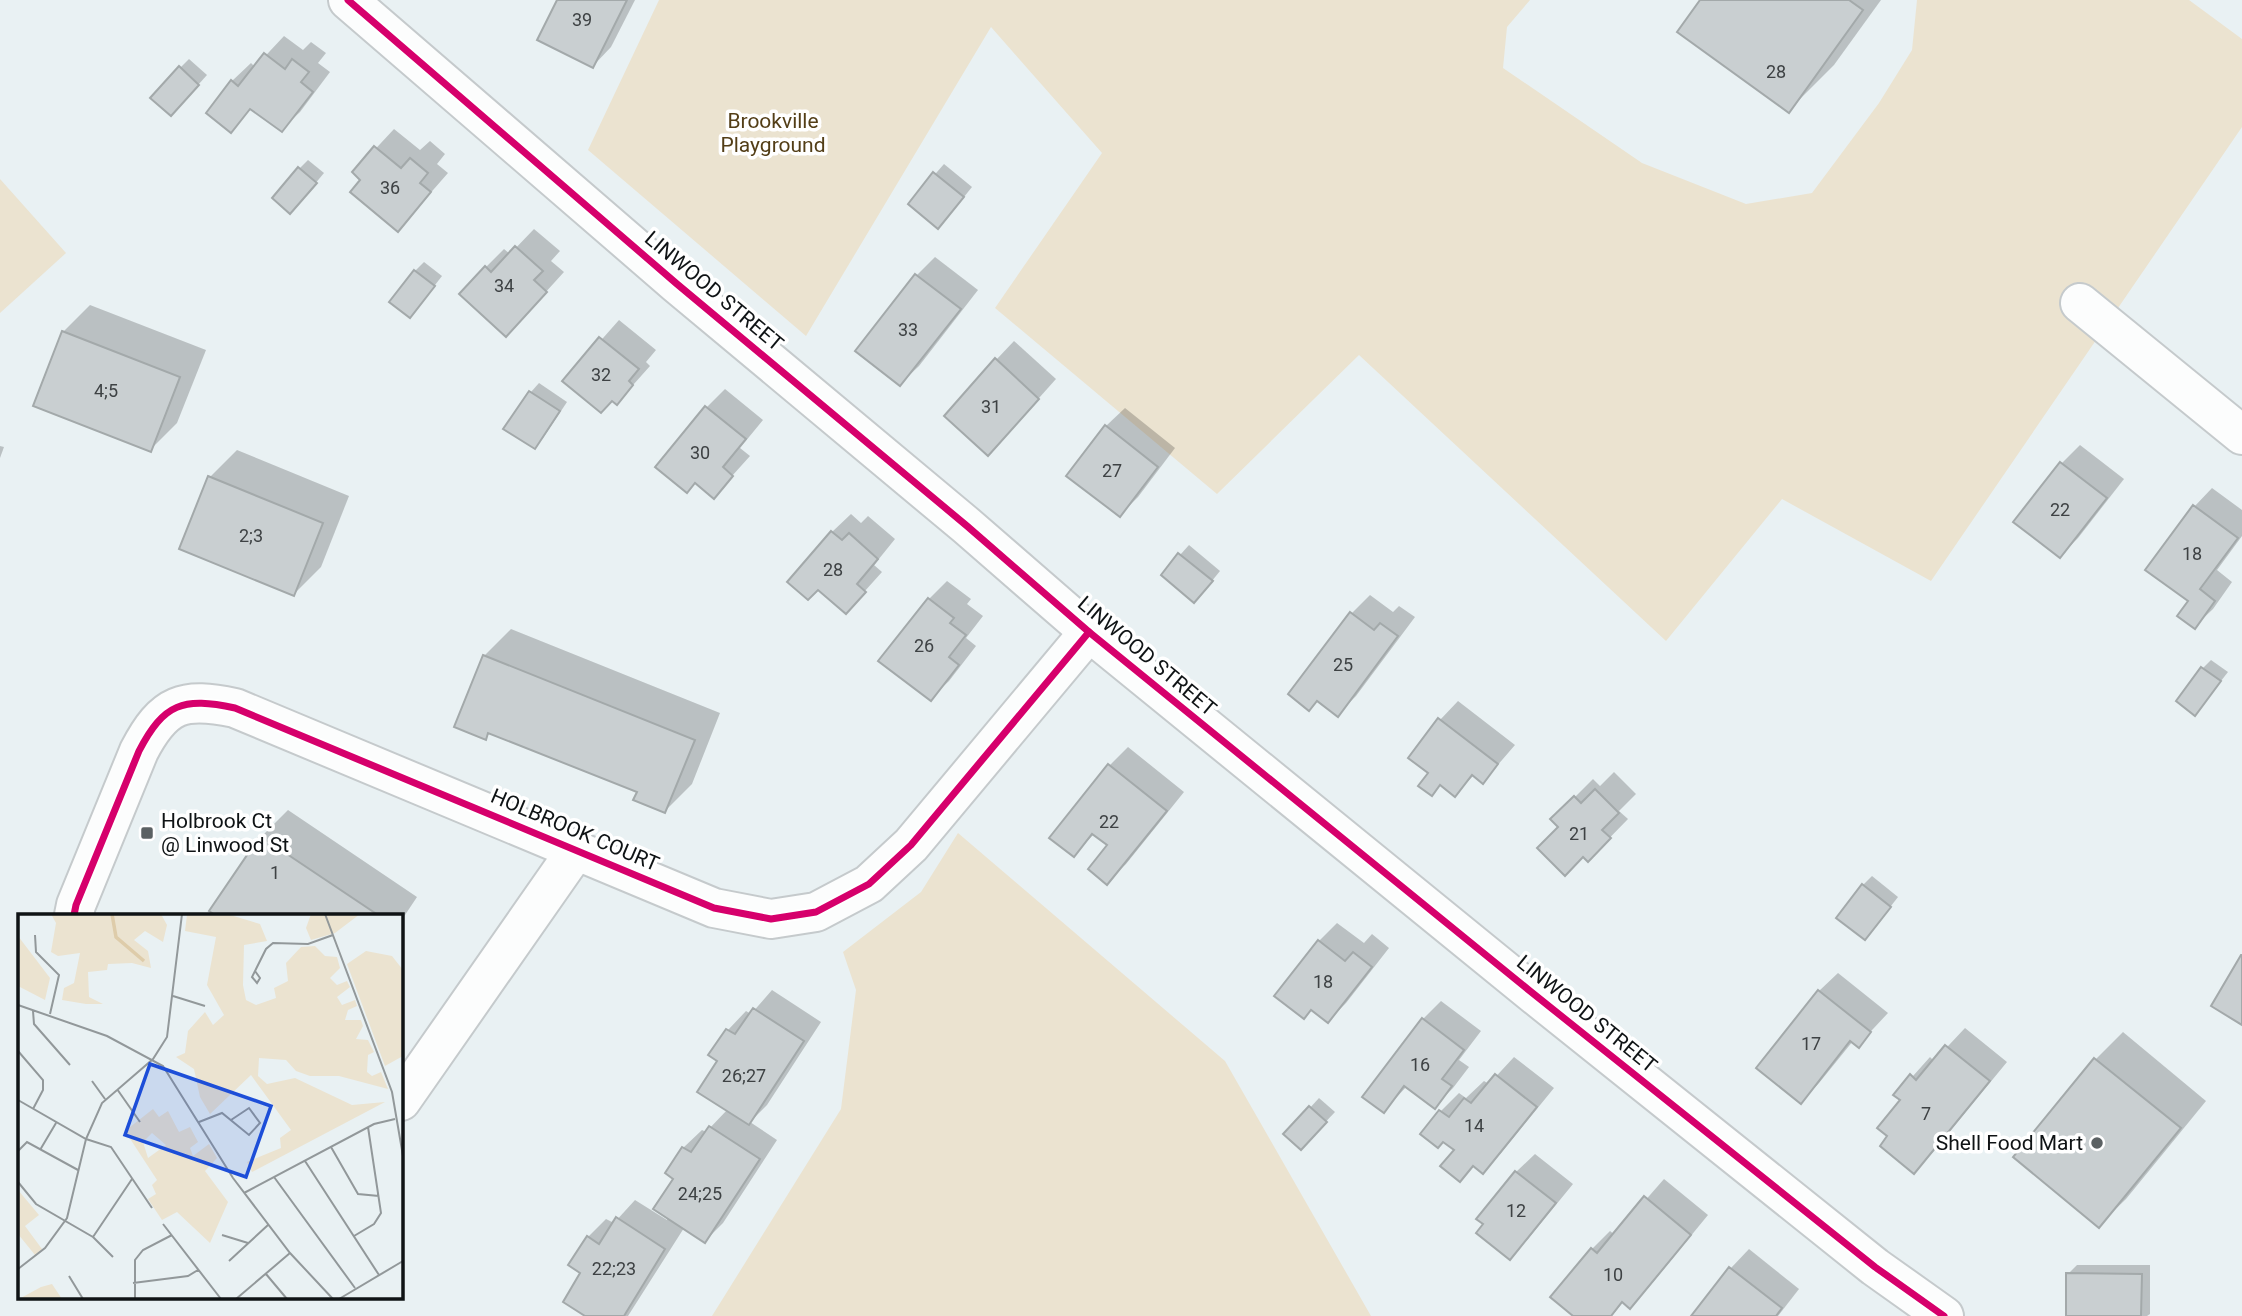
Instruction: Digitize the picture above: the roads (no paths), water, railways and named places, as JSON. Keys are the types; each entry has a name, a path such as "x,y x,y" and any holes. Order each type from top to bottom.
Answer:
{"main road":[{"name":"LINWOOD STREET","path":"348,0 677,284 967,526 1089,632 1775,1188 1875,1267 1944,1316"},
{"path":"2080,303 2242,435"},
{"name":"HOLBROOK COURT","path":"74,914 152,726 167,712 186,704 209,703 235,708 714,908 771,919 816,912 869,884 911,845 1089,632"},
{"name":"HOLBROOK COURT","path":"402,1100 577,849"}],"place":[{"name":"Holbrook Ct @ Linwood St","path":"147,833"},
{"name":"Shell Food Mart","path":"2097,1143"}],"park label":[{"name":"Brookville Playground","path":"773,133"}]}
